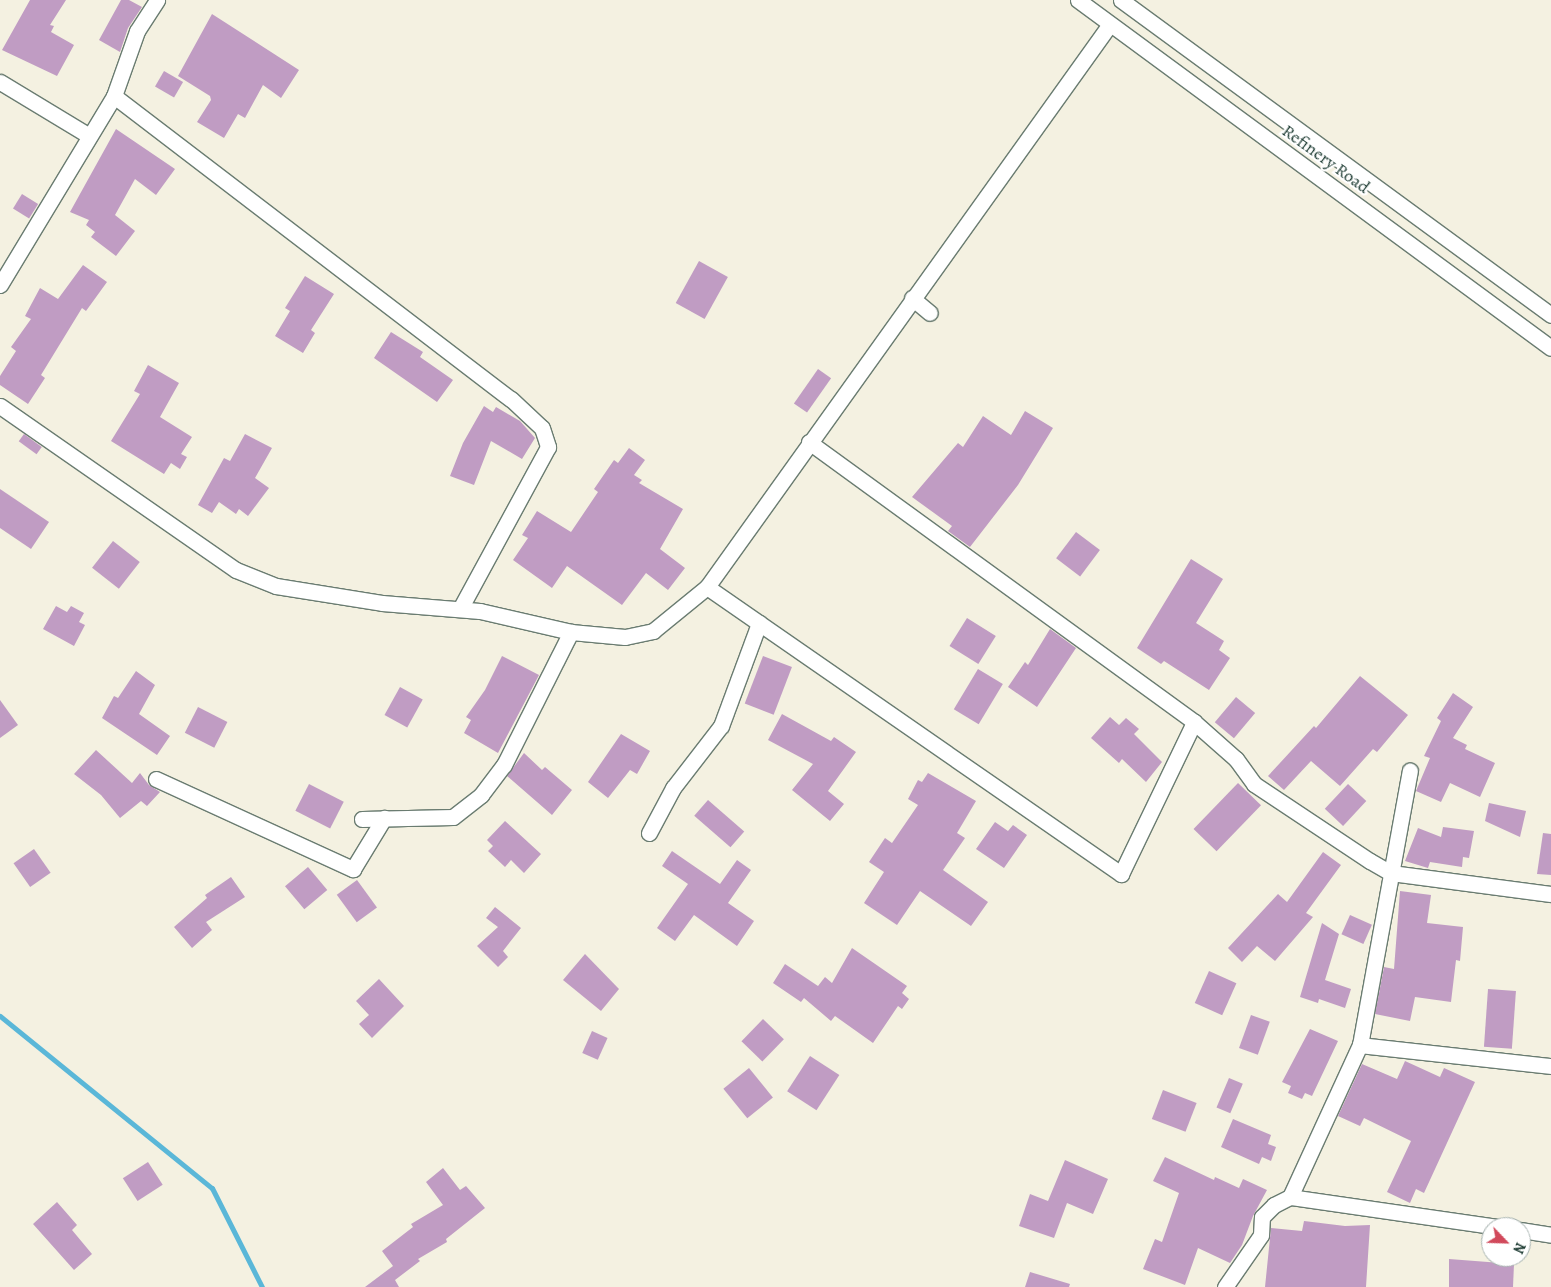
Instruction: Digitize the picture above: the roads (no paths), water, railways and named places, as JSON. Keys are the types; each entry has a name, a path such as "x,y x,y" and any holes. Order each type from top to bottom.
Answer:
{"street":[{"path":"0,286 88,136 114,96 137,32 157,0"},
{"name":"Refinery Road","path":"1078,0 1551,348"},
{"name":"Refinery Road","path":"1121,0 1551,315"},
{"path":"0,406 236,570 276,586 325,596 460,609 571,632 625,636 653,631 707,587 912,298 1110,24"},
{"path":"0,82 88,136"},
{"path":"114,96 503,392 542,428 548,447 460,609"},
{"path":"912,298 930,313"},
{"path":"809,442 1194,722 1236,759 1254,784 1391,873 1551,894"},
{"path":"707,587 1121,874 1194,722"},
{"path":"649,834 673,788 721,726 759,623"},
{"path":"362,819 453,818 481,795 504,764 571,632"},
{"path":"1290,1197 1360,1045 1410,772"},
{"path":"156,780 354,869 384,818"},
{"path":"1360,1045 1551,1066"},
{"path":"1226,1287 1261,1235 1262,1217 1274,1205 1290,1197 1481,1225"},
{"path":"1531,1232 1551,1235"}],"waterway":[{"path":"0,1016 212,1188 262,1287"}]}
